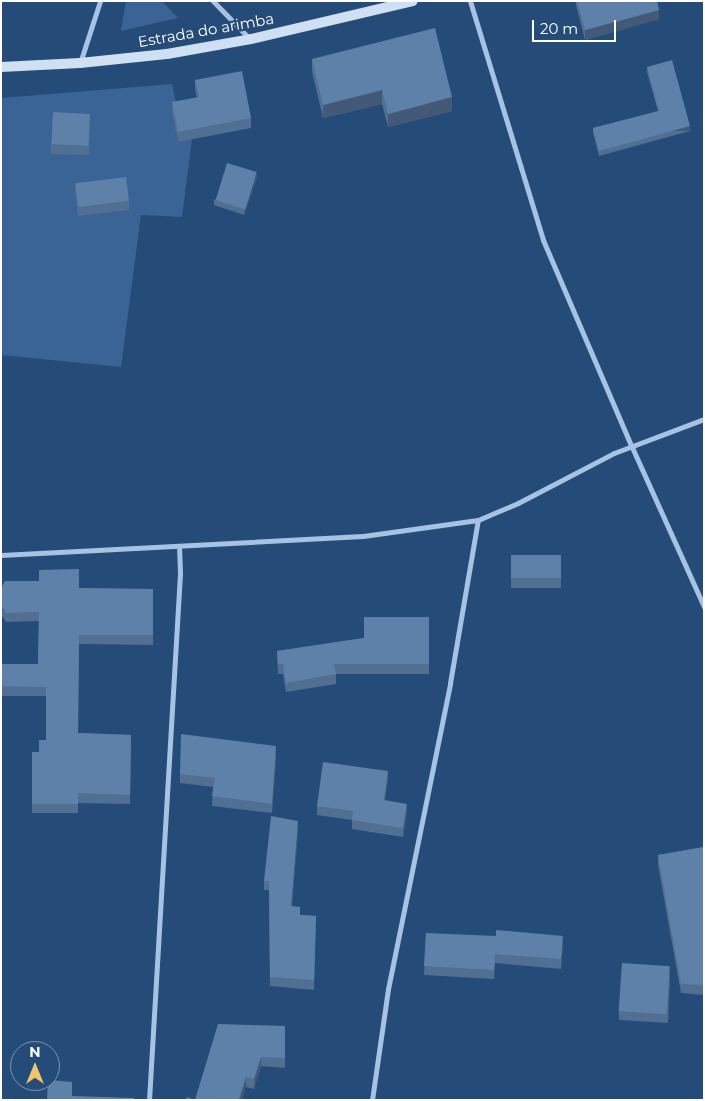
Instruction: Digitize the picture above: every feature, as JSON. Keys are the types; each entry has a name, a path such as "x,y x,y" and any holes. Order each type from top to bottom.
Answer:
{"main road":[{"name":"Estrada do arimba","path":"1,67 80,63 167,54 251,39 413,1"}],"street":[{"path":"80,63 100,1"},
{"path":"213,1 251,39"},
{"path":"470,1 543,240 631,445 704,607"},
{"path":"1,555 179,548 363,536 478,520 518,503 631,445 704,419"},
{"path":"372,1100 388,990 450,683 478,520"},
{"path":"150,1100 180,573 179,548"}],"shaded area":[{"path":"126,1 162,1 178,18 121,31"},
{"path":"172,84 178,111 178,141 192,139 182,217 141,215 121,367 1,355 1,98"}],"building":[{"path":"577,1 657,1 659,10 585,30"},
{"path":"435,28 452,97 388,114 382,90 323,105 312,59"},
{"path":"672,60 690,126 599,151 593,128 659,111 647,67"},
{"path":"242,71 251,118 178,132 172,102 199,97 195,80"},
{"path":"53,112 90,114 88,146 51,144"},
{"path":"227,163 257,172 245,209 216,200"},
{"path":"126,177 129,201 78,207 75,183"},
{"path":"511,555 561,555 561,578 511,578"},
{"path":"79,569 79,588 153,589 153,635 79,635 78,733 131,735 130,795 78,793 78,804 32,804 32,752 39,752 39,740 46,740 46,687 1,686 1,664 38,664 39,612 6,613 1,604 1,588 5,581 39,581 39,570"},
{"path":"364,617 429,617 429,664 334,664 336,674 286,683 283,664 278,664 277,651 364,638"},
{"path":"181,734 276,746 272,804 212,796 215,778 180,774"},
{"path":"323,762 388,771 384,800 407,804 403,828 352,820 353,811 317,806"},
{"path":"271,816 298,821 291,906 300,907 300,915 316,916 314,980 270,977 269,881 264,881"},
{"path":"704,847 704,985 681,984 658,855"},
{"path":"496,930 563,936 561,959 495,954 494,970 424,966 426,933 496,936"},
{"path":"622,963 670,966 667,1014 619,1011"},
{"path":"218,1024 285,1026 285,1058 261,1057 254,1079 246,1077 239,1100 195,1100"},
{"path":"60,1081 72,1082 72,1096 134,1098 134,1100 47,1100 47,1091 60,1091"}]}
